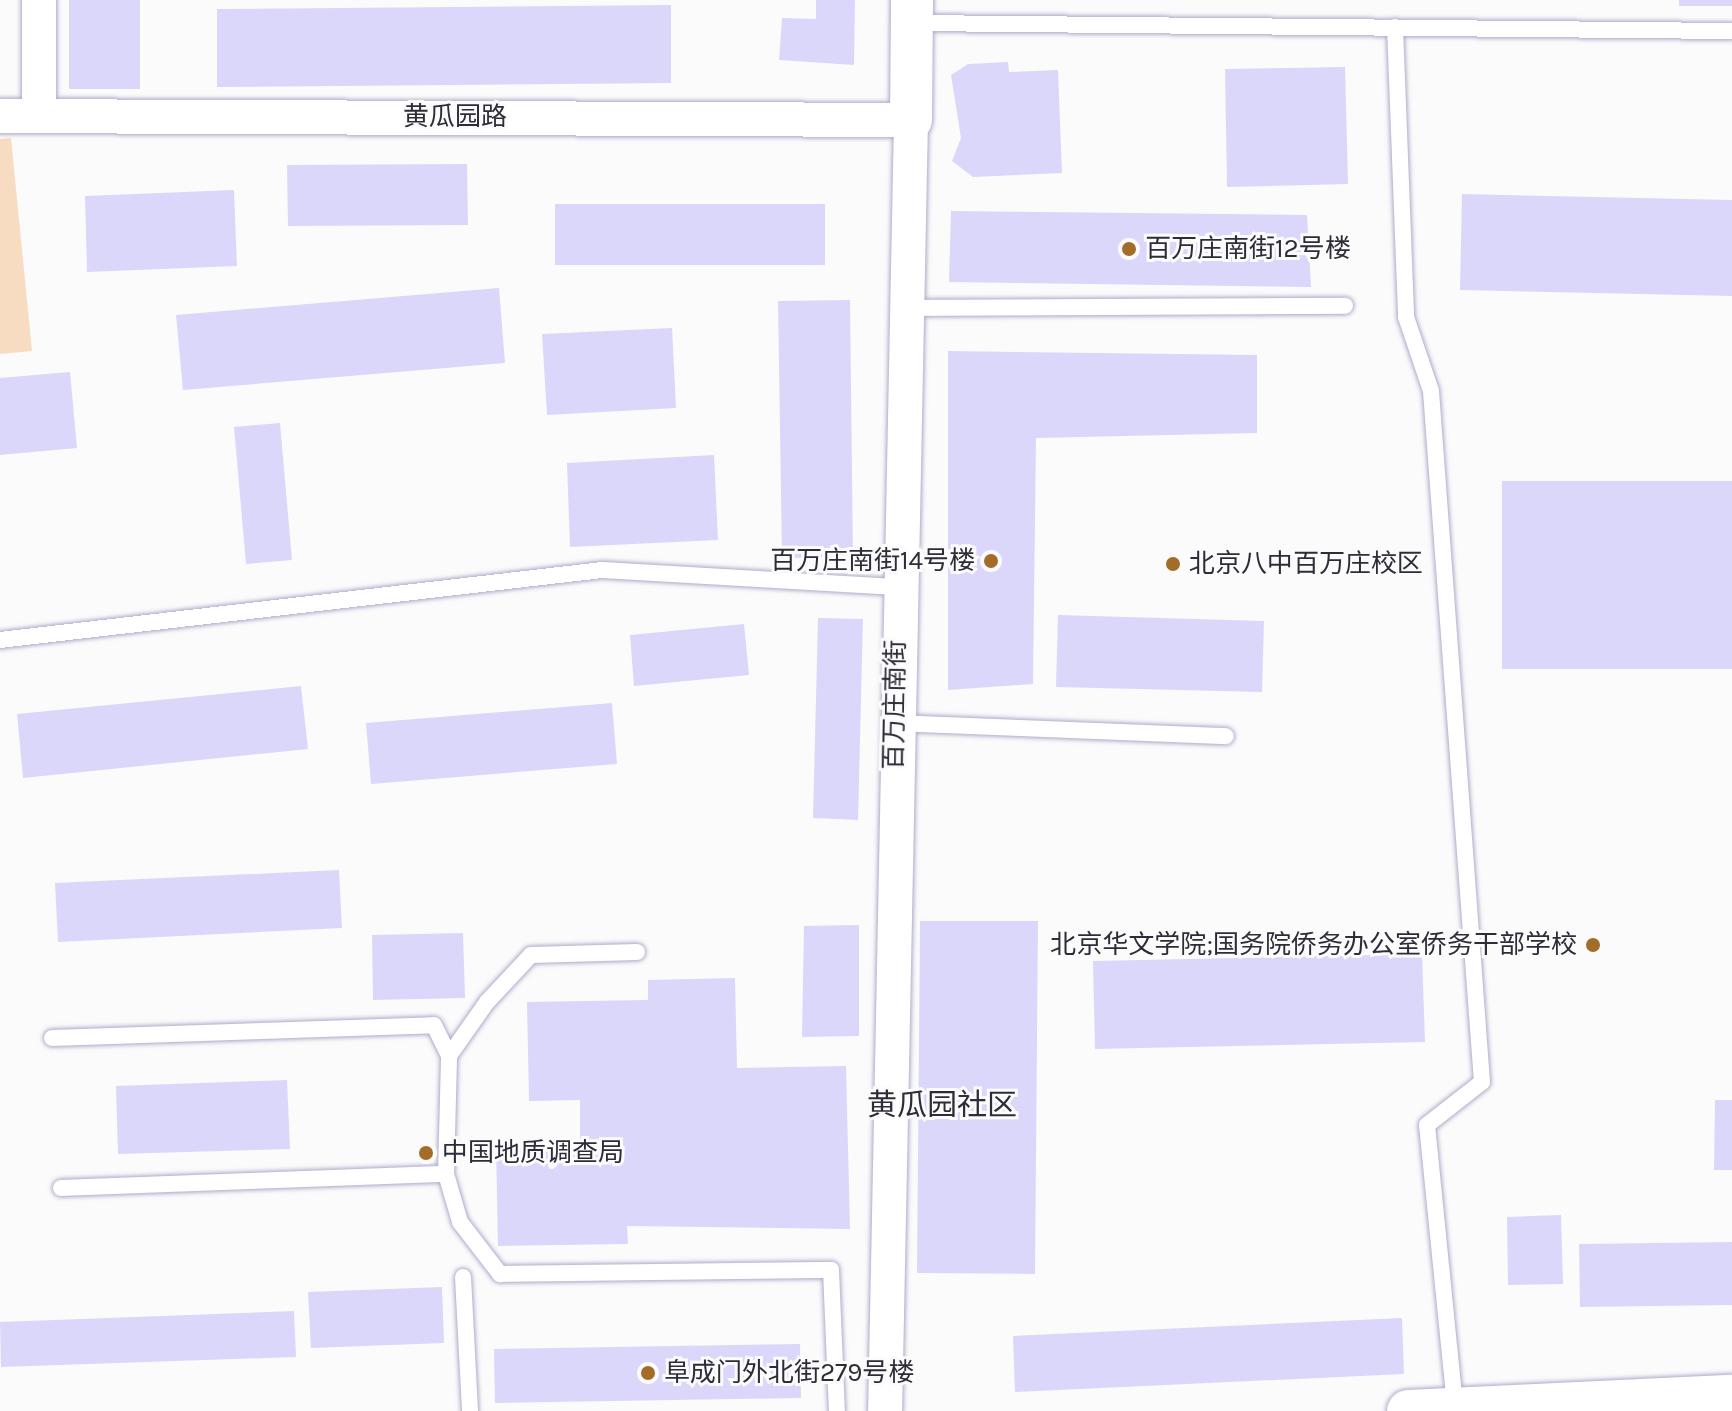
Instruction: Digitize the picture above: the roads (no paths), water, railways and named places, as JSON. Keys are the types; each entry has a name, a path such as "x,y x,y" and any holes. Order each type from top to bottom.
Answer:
{"street":[{"path":"39,0 39,116"},
{"name":"百万庄南街","path":"885,1411 897,587 912,11"},
{"name":"黄瓜园路","path":"0,116 911,120"},
{"path":"1408,1411 1732,1396"}],"lane":[{"path":"912,11 1395,27 1732,31"},
{"path":"1395,27 1406,317 1431,391 1482,1082 1463,1105 1427,1125 1456,1409"},
{"path":"905,308 1345,306"},
{"path":"0,640 602,570 897,587"},
{"path":"895,723 1226,736"},
{"path":"449,1056 531,955 637,952"},
{"path":"52,1038 434,1025 449,1056 446,1174 460,1222 500,1274 831,1270 837,1411"},
{"path":"61,1188 446,1174"},
{"path":"463,1277 470,1411"}],"place":[{"name":"百万庄南街12号楼","path":"1129,249"},
{"name":"百万庄南街14号楼","path":"991,561"},
{"name":"北京八中百万庄校区","path":"1173,564"},
{"name":"北京华文学院;国务院侨务办公室侨务干部学校","path":"1593,945"},
{"name":"中国地质调查局","path":"426,1153"},
{"name":"阜成门外北街279号楼","path":"648,1373"}],"district":[{"name":"黄瓜园社区","path":"942,1105"}]}
